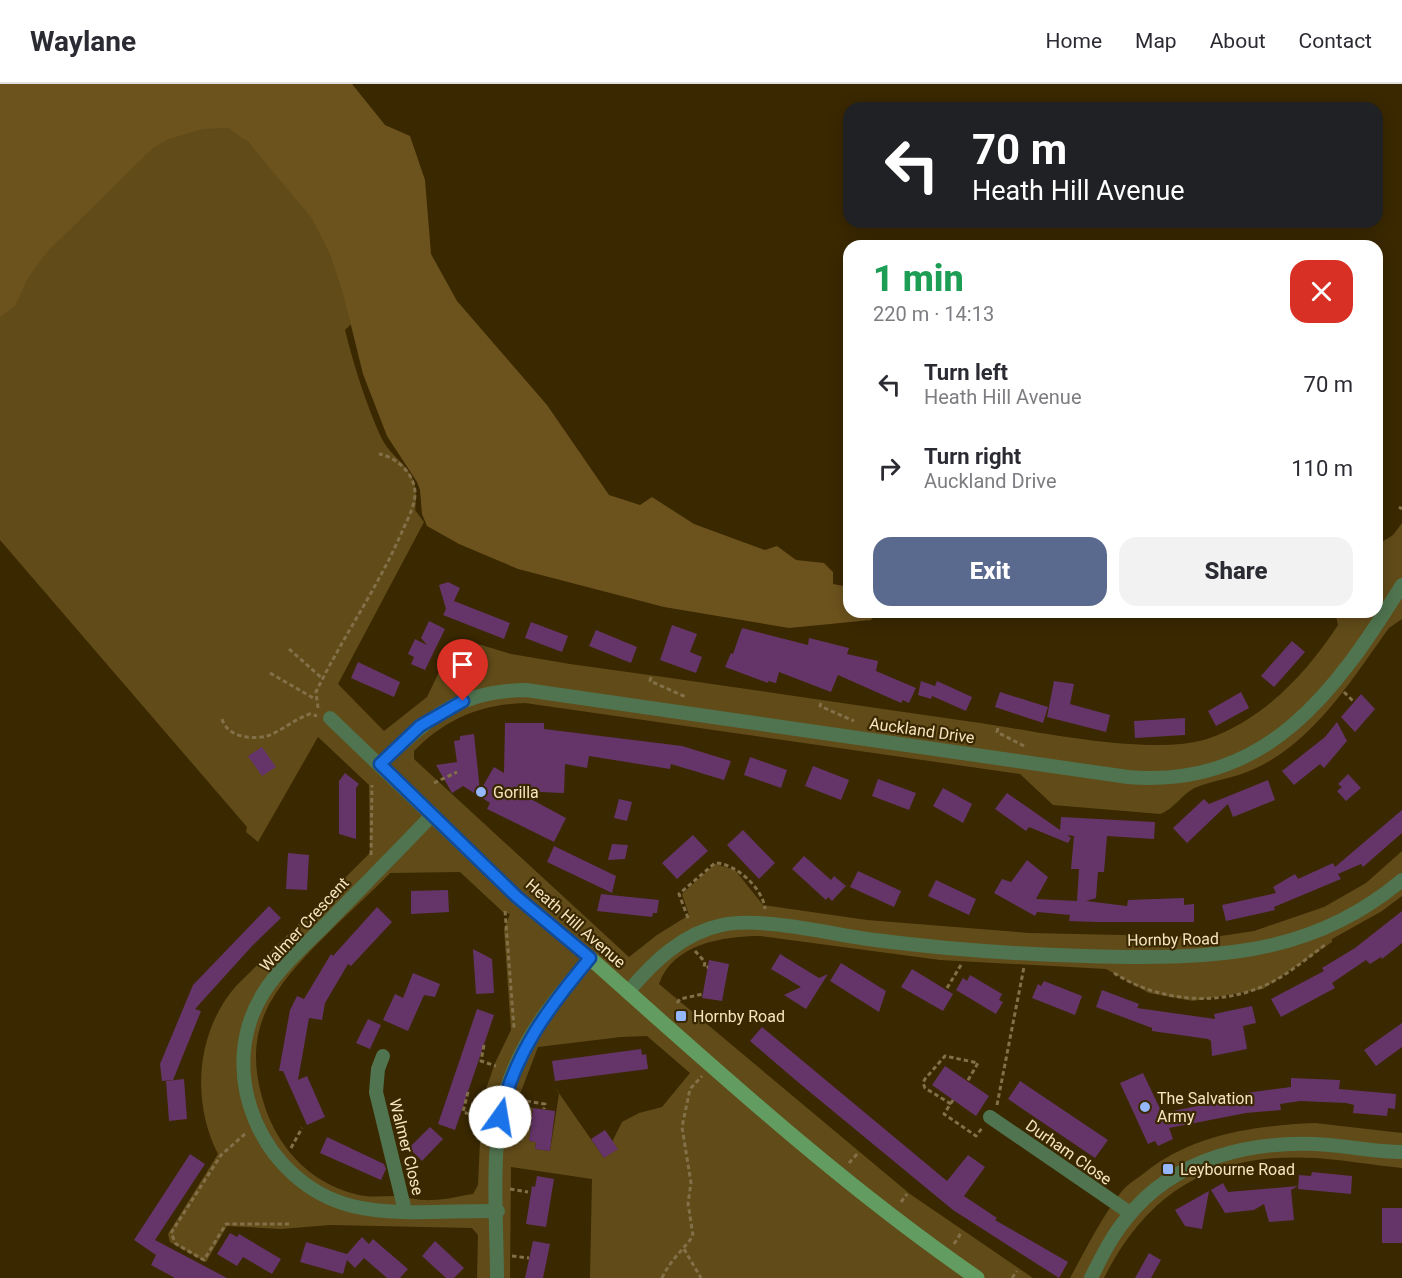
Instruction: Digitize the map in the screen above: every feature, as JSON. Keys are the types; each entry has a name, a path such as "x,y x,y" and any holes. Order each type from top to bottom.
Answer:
{"street":[{"name":"Auckland Drive","path":"1383,615 1401,590"},
{"name":"Auckland Drive","path":"380,764 409,735 449,707 479,696 526,690 1128,777 1160,779 1192,776 1252,755 1279,738 1303,717 1344,669 1381,618"},
{"name":"Heath Hill Avenue","path":"330,718 433,814 517,897 711,1065 900,1224 977,1278"},
{"name":"Walmer Crescent","path":"433,814 297,952 256,1005 245,1037 243,1071 248,1102 257,1126 279,1160 307,1184 340,1202 361,1208 405,1211 498,1211"},
{"name":"Hornby Road","path":"628,992 653,963 671,948 701,931 731,923 769,925 920,946 1026,954 1161,957 1242,953 1298,939 1333,926 1377,900 1402,880"},
{"path":"497,1278 499,1127 510,1078 541,1019 590,958"},
{"name":"Walmer Close","path":"383,1056 378,1069 376,1092 405,1211"},
{"name":"Durham Close","path":"990,1117 1130,1213"},
{"path":"1091,1278 1108,1244 1130,1213 1156,1188 1202,1161 1235,1151 1302,1144 1402,1152"}],"path":[{"path":"316,706 315,699 322,679 388,564 413,505 415,493 411,480 397,460 379,454"},
{"path":"290,649 322,679"},
{"path":"270,673 315,699"},
{"path":"651,677 650,681 690,700"},
{"path":"1341,689 1354,702"},
{"path":"821,703 820,706 860,723"},
{"path":"222,719 230,731 247,738 265,736 300,717 310,714 315,716"},
{"path":"998,728 997,732 1031,748"},
{"path":"434,783 458,772"},
{"path":"371,856 372,785"},
{"path":"688,918 679,894 715,862 725,863 737,869 754,888 765,909"},
{"path":"505,911 514,1028"},
{"path":"1114,966 1114,973 1150,991 1190,999 1210,997 1268,984 1329,940"},
{"path":"691,947 705,962 704,967 708,967"},
{"path":"967,1082 978,1063 945,1056 923,1083 925,1088 952,1102 944,1114 976,1136 999,1102 1026,954"},
{"path":"947,988 964,958"},
{"path":"677,1003 680,999 703,993"},
{"path":"484,1045 481,1061 496,1066"},
{"path":"662,1278 667,1265 684,1249 693,1236 688,1203 691,1183 683,1120 690,1089 711,1065"},
{"path":"468,1092 463,1112 483,1118"},
{"path":"514,1100 545,1104 544,1110"},
{"path":"511,1121 531,1124"},
{"path":"257,1126 221,1155 171,1233 176,1244 204,1260 226,1224 289,1224"},
{"path":"279,1160 288,1152 302,1128"},
{"path":"508,1188 528,1192"},
{"path":"684,1249 700,1278"},
{"path":"507,1256 530,1258"},
{"path":"1012,1278 1017,1270"}],"shaded area":[{"path":"0,84 352,84 385,125 410,136 425,180 431,254 457,301 547,405 609,495 640,505 652,497 694,524 765,550 777,546 796,560 824,563 833,572 833,584 843,586 843,618 873,618 789,628 664,607 518,569 459,544 427,526 422,514 417,482 387,436 363,374 343,293 330,254 311,217 248,142 228,128 203,129 168,139 153,148 47,252 28,278 15,306 0,317"},
{"path":"194,84 386,291 345,330 360,383 380,435 392,453 411,474 416,495 415,510 424,522 338,684 384,731 427,697 454,641 462,639 511,654 570,664 1067,737 1129,744 1184,744 1207,739 1227,731 1265,708 1312,661 1338,625 1336,618 1383,618 1383,541 1393,535 1402,523 1402,619 1389,628 1330,708 1295,743 1276,757 1247,772 1192,789 1160,814 1053,805 1020,774 525,703 493,706 465,715 438,730 414,751 414,759 629,957 657,935 689,915 682,894 715,864 735,870 763,905 867,920 1029,933 1214,937 1254,931 1324,907 1366,883 1402,851 1402,896 1382,911 1332,939 1332,942 1263,989 1193,1001 1149,993 1106,969 940,960 760,936 731,938 701,945 687,951 666,970 659,984 910,1194 1033,1278 590,1278 592,1179 511,1167 510,1278 477,1278 478,1235 472,1228 330,1225 281,1229 227,1226 206,1262 170,1242 168,1234 218,1154 209,1133 201,1090 206,1045 213,1024 223,1004 236,986 370,853 369,785 318,737 258,842 246,832 247,827 0,540 0,293","holes":["460,872 503,912 510,914 504,929 511,1030 495,1063 485,1092 481,1119 478,1185 473,1194 428,1200 396,1196 365,1196 338,1188 308,1170 284,1145 275,1130 267,1114 256,1066 261,1024 275,995 288,976 390,873","647,1036 690,1073 662,1107 639,1113 622,1122 604,1158 554,1086 559,1094 550,1151 535,1149 536,1142 529,1141 533,1108 517,1102 538,1047"]},
{"path":"1315,1123 1402,1133 1402,1168 1316,1158 1280,1158 1247,1162 1216,1170 1189,1182 1164,1199 1142,1221 1122,1247 1104,1278 1070,1278 1114,1201 1132,1182 1162,1160 1203,1141 1224,1135 1246,1130"}],"building":[{"path":"448,582 460,588 454,601 510,623 504,639 443,615 446,609 439,585"},
{"path":"429,621 445,629 425,670 411,664 414,657 408,654 415,639 427,645 421,638"},
{"path":"531,622 568,636 562,652 525,638"},
{"path":"672,625 697,634 690,652 702,657 696,673 660,660"},
{"path":"742,628 808,645 809,638 849,648 847,654 878,661 876,671 916,688 909,703 903,700 901,703 838,675 831,692 779,672 776,683 768,681 768,683 725,667 731,653 733,654"},
{"path":"596,630 637,647 631,663 589,646"},
{"path":"1292,641 1305,652 1274,687 1261,676"},
{"path":"358,662 400,682 394,697 351,678"},
{"path":"921,681 935,686 937,681 972,697 966,711 932,696 931,699 918,695"},
{"path":"1054,681 1074,684 1070,704 1110,715 1106,732 1047,717"},
{"path":"1000,692 1048,707 1043,723 995,707"},
{"path":"1241,692 1249,708 1216,726 1208,711"},
{"path":"1361,694 1375,709 1355,732 1341,717"},
{"path":"1185,718 1185,735 1135,738 1134,721"},
{"path":"1337,722 1347,741 1324,768 1320,764 1294,785 1282,771 1325,737"},
{"path":"505,723 544,723 544,729 682,746 731,761 724,780 671,764 670,769 589,756 587,768 565,764 564,793 516,791 566,818 554,842 487,809 490,803 463,786 452,793 436,765 457,762 454,741 460,740 460,736 474,734 480,791 494,767 504,773"},
{"path":"262,747 276,767 262,776 248,756"},
{"path":"750,757 787,770 781,788 744,775"},
{"path":"813,766 849,780 841,800 805,786"},
{"path":"345,773 359,784 356,788 356,839 339,834 339,781"},
{"path":"1348,774 1361,788 1346,801 1337,791 1342,787 1338,784"},
{"path":"878,779 916,793 909,810 872,796"},
{"path":"1268,780 1275,800 1233,817 1228,804 1187,843 1173,828 1204,799 1209,804"},
{"path":"943,788 972,804 963,823 933,806"},
{"path":"1007,793 1060,830 1061,817 1155,822 1154,839 1107,836 1104,872 1098,872 1096,898 1086,901 1127,906 1128,900 1184,898 1184,905 1194,904 1194,922 1069,921 1070,915 1037,912 1035,916 994,893 1002,879 1011,882 1027,860 1048,877 1036,899 1077,901 1079,869 1071,869 1074,836 1067,835 1071,838 1068,843 1029,827 1026,831 995,809"},
{"path":"619,799 632,802 627,821 614,818"},
{"path":"1402,810 1402,833 1363,867 1361,864 1338,874 1341,879 1274,907 1275,910 1226,921 1222,905 1276,893 1273,887 1295,874 1298,879 1333,863 1335,867"},
{"path":"743,830 775,863 759,879 727,845"},
{"path":"693,835 708,851 677,879 662,863"},
{"path":"612,844 628,845 625,859 608,860"},
{"path":"554,846 616,876 612,893 547,862"},
{"path":"288,853 309,855 307,890 286,889"},
{"path":"804,856 831,880 834,876 846,886 832,901 828,897 826,900 792,869"},
{"path":"858,871 901,891 894,907 850,887"},
{"path":"936,880 976,899 969,915 928,896"},
{"path":"448,890 449,912 411,914 411,891"},
{"path":"601,894 659,900 657,913 653,913 652,917 597,911"},
{"path":"269,906 281,918 253,945 195,1009 201,1011 173,1080 162,1081 160,1064 193,985"},
{"path":"377,907 392,922 351,966 348,964 325,1003 322,1020 309,1018 298,1080 307,1076 325,1117 307,1125 283,1071 279,1071 290,1010 297,996 304,999 331,954 333,956"},
{"path":"1402,911 1402,943 1382,959 1381,957 1370,964 1366,960 1332,983 1335,988 1281,1017 1271,999 1324,971 1322,968 1355,948"},
{"path":"473,949 492,959 494,993 476,994"},
{"path":"780,954 819,978 828,974 806,1009 784,995 801,987 771,969"},
{"path":"709,960 729,964 722,1001 702,998"},
{"path":"841,963 886,991 879,1012 830,981"},
{"path":"912,969 953,994 943,1011 901,987"},
{"path":"413,973 440,984 435,997 424,995 408,1031 383,1020 395,994 403,998"},
{"path":"970,975 1002,994 999,1000 1003,1002 996,1014 956,990 963,978 967,981"},
{"path":"1044,981 1082,996 1075,1015 1032,998 1038,984 1041,986"},
{"path":"1102,990 1139,1004 1137,1008 1215,1019 1214,1014 1252,1006 1256,1023 1243,1026 1247,1049 1212,1056 1211,1041 1208,1039 1152,1031 1152,1028 1096,1007"},
{"path":"477,1009 494,1015 455,1130 438,1124"},
{"path":"368,1019 381,1025 370,1049 356,1043"},
{"path":"1402,1023 1402,1047 1376,1066 1364,1050"},
{"path":"762,1027 947,1181 968,1155 985,1167 964,1196 997,1218 995,1220 1068,1262 1059,1278 953,1210 799,1083 750,1041"},
{"path":"641,1049 642,1055 646,1054 648,1069 555,1081 552,1061"},
{"path":"945,1066 989,1096 976,1116 932,1085"},
{"path":"1143,1073 1162,1113 1238,1098 1238,1094 1291,1087 1291,1078 1340,1080 1339,1089 1396,1094 1395,1109 1388,1108 1387,1116 1353,1113 1354,1105 1346,1103 1300,1101 1280,1104 1281,1110 1246,1113 1169,1128 1173,1139 1158,1146 1155,1141 1148,1144 1120,1083"},
{"path":"184,1079 187,1119 169,1121 166,1081"},
{"path":"1020,1081 1108,1140 1095,1158 1008,1099"},
{"path":"533,1108 555,1111 550,1151 535,1149 536,1142 529,1141"},
{"path":"430,1127 443,1139 422,1161 409,1148"},
{"path":"605,1130 618,1149 604,1158 591,1139"},
{"path":"327,1137 384,1164 386,1169 381,1180 320,1153"},
{"path":"190,1154 205,1164 155,1240 227,1278 175,1278 151,1265 156,1255 134,1240"},
{"path":"1312,1172 1352,1176 1351,1194 1298,1189 1299,1175 1311,1176"},
{"path":"537,1176 554,1179 546,1227 526,1224 532,1186 535,1187"},
{"path":"1223,1183 1228,1192 1298,1186 1291,1190 1294,1220 1269,1222 1264,1204 1254,1210 1225,1213 1211,1190"},
{"path":"1209,1191 1202,1229 1185,1226 1175,1210"},
{"path":"1382,1208 1402,1208 1402,1243 1382,1243"},
{"path":"230,1233 237,1237 239,1234 281,1259 272,1274 243,1257 237,1266 217,1254"},
{"path":"362,1237 369,1244 373,1239 408,1269 400,1278 387,1278 364,1258 355,1268 347,1260 343,1274 300,1262 306,1242 347,1254"},
{"path":"435,1241 464,1268 454,1278 446,1278 422,1256"},
{"path":"533,1241 550,1244 543,1278 525,1278"},
{"path":"1149,1253 1161,1260 1151,1278 1135,1278"}],"place":[{"name":"Gorilla","path":"481,792"},
{"name":"Hornby Road","path":"681,1016"},
{"name":"The Salvation Army","path":"1145,1107"},
{"name":"Leybourne Road","path":"1168,1169"}],"route":[{"path":"463,701 435,715 420,726 380,764 517,897 590,958 557,997 525,1046 510,1078 500,1117"}]}
